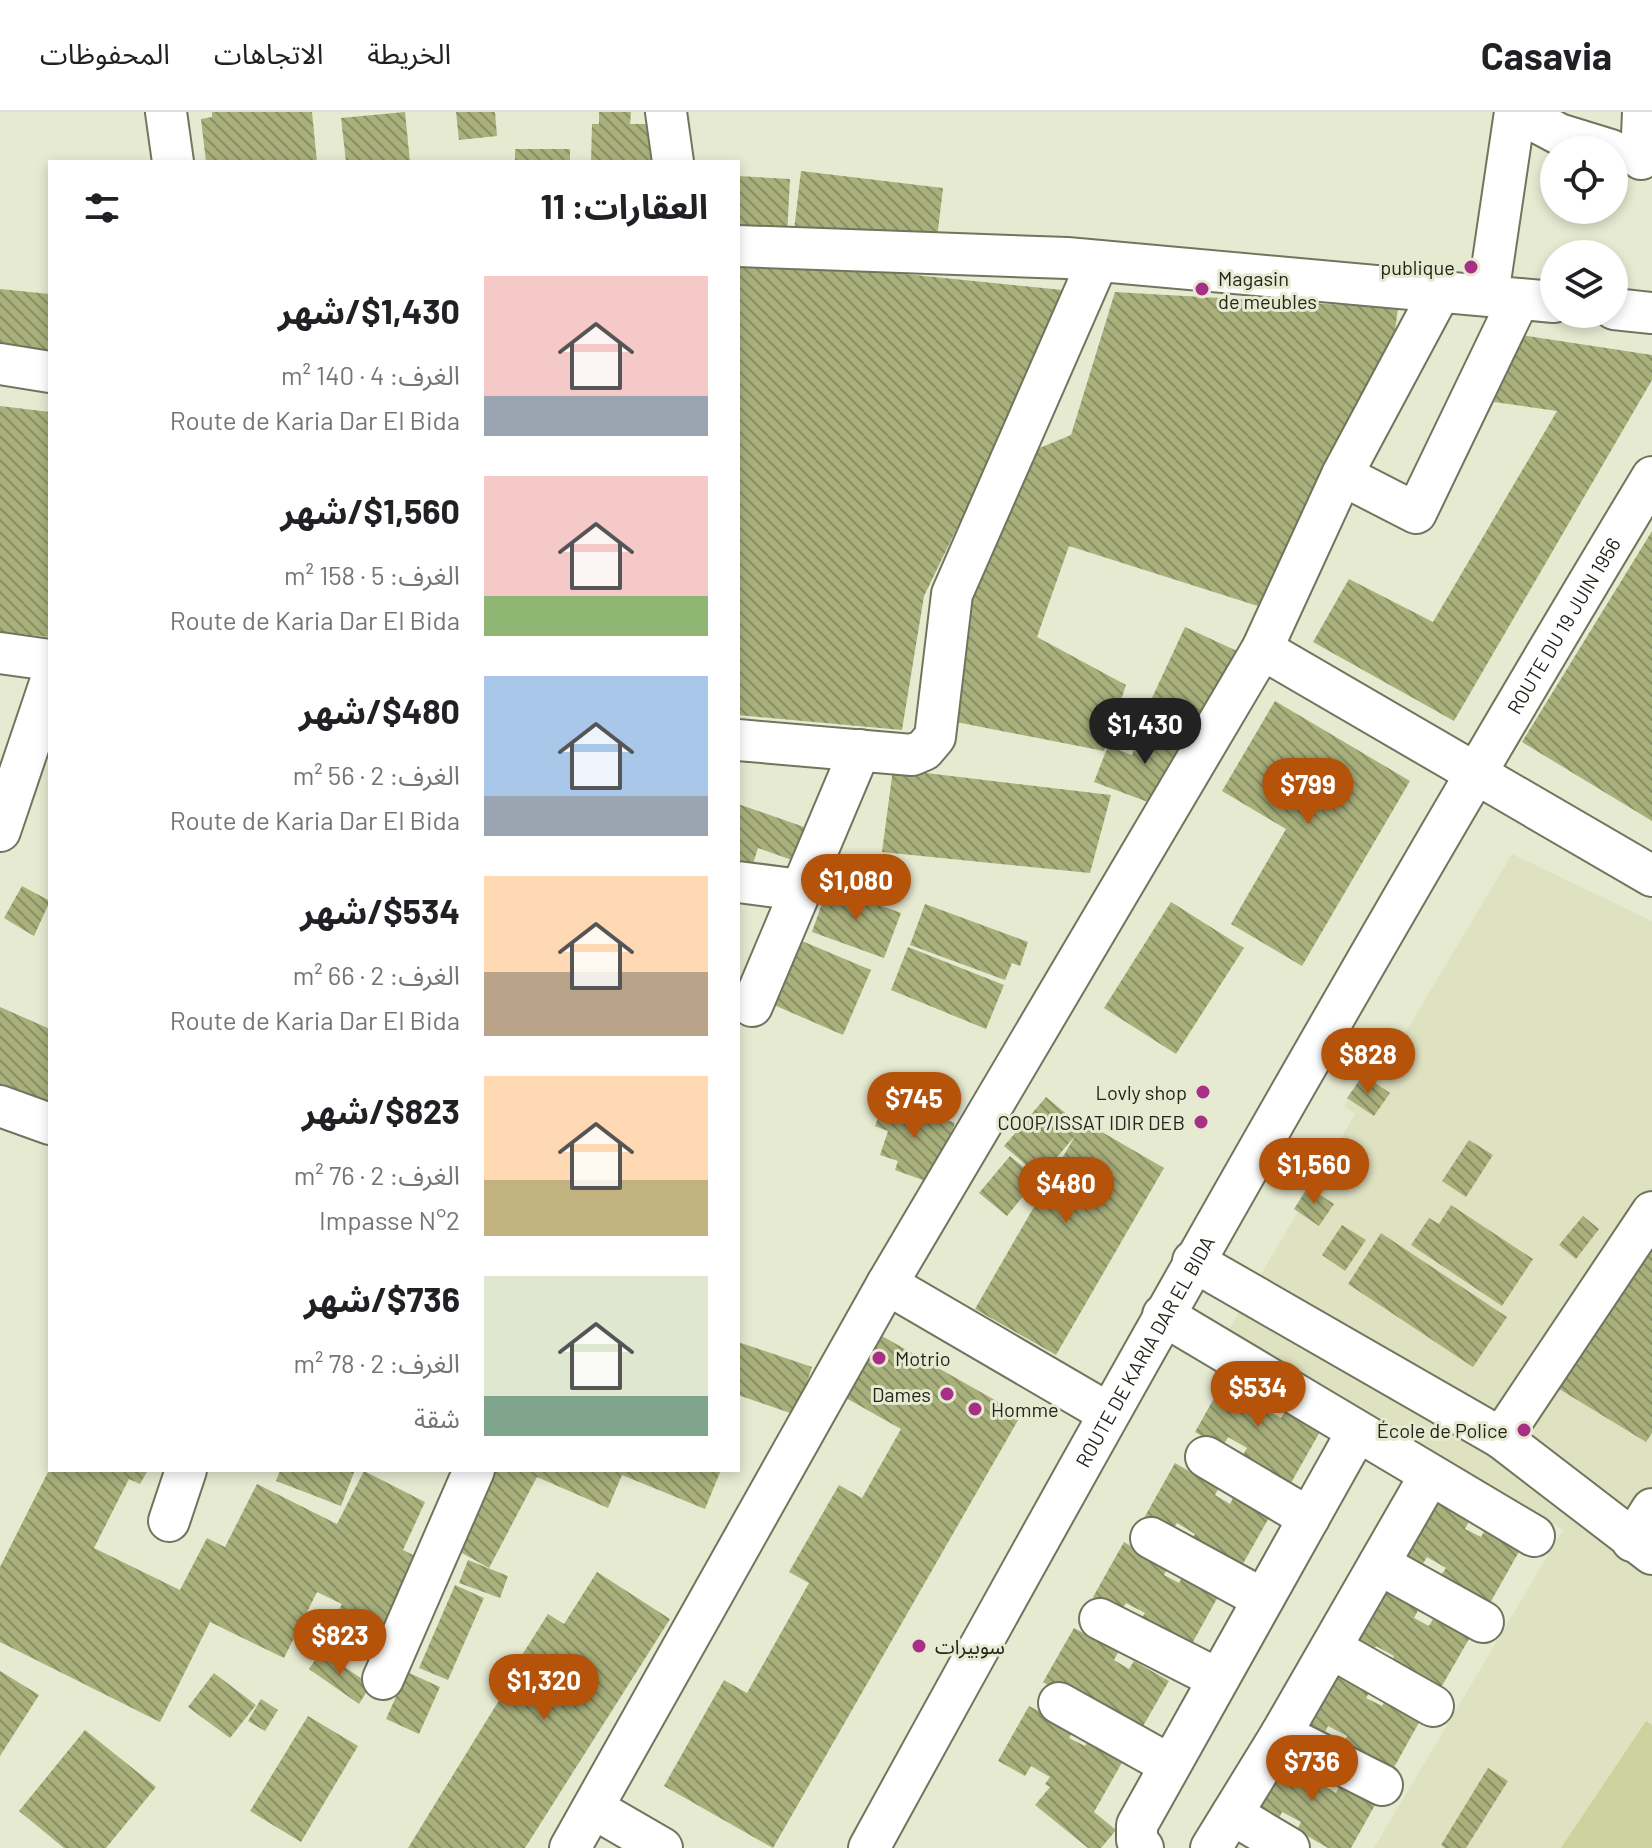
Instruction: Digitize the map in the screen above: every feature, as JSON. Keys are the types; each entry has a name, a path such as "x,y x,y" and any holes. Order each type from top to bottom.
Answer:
{"street":[{"path":"166,112 173,160"},
{"path":"666,112 673,160"},
{"path":"1342,475 1416,513 1520,299 1516,112 1559,134 1630,156 1643,112"},
{"path":"740,246 1098,261 1520,299"},
{"path":"740,740 912,755 924,750 935,737 952,594 1098,261"},
{"path":"570,1848 887,1284 1262,649 1342,475 1441,290"},
{"path":"1628,310 1652,313"},
{"path":"0,364 48,372"},
{"name":"ROUTE DU 19 JUIN 1956","path":"1473,773 1652,477"},
{"path":"1262,649 1652,876"},
{"path":"0,653 48,660"},
{"path":"0,831 48,689"},
{"path":"752,1006 860,750"},
{"name":"ROUTE DE KARIA DAR EL BIDA","path":"869,1848 1193,1261 1473,773"},
{"path":"740,882 801,890"},
{"path":"0,1106 48,1123"},
{"path":"1501,1438 1652,1212"},
{"path":"1193,1261 1501,1438 1645,1535"},
{"path":"887,1284 1108,1413"},
{"path":"1163,1315 1534,1536"},
{"path":"1143,1848 1137,1840 1137,1825 1357,1432"},
{"path":"1206,1457 1309,1518"},
{"path":"169,1521 185,1472"},
{"path":"383,1679 473,1472"},
{"path":"1211,1848 1281,1734 1430,1475"},
{"path":"1151,1538 1263,1599"},
{"path":"1379,1564 1483,1622"},
{"path":"1100,1619 1218,1679"},
{"path":"1331,1648 1433,1706"},
{"path":"1059,1703 1170,1765"},
{"path":"1281,1734 1382,1785"},
{"path":"593,1808 662,1848"},
{"path":"1232,1814 1289,1848"}],"shaded area":[{"name":"École de Police","path":"1512,854 1652,921 1652,1848 1374,1848 1563,1530 1229,1329 1355,1114 1344,1106 1363,1075 1377,1080"},
{"path":"1646,1721 1652,1725 1652,1848 1561,1848"}],"building":[{"path":"212,112 312,112 317,160 206,160 201,119 212,117"},
{"path":"405,112 410,160 346,160 341,118"},
{"path":"456,112 495,112 497,136 459,140"},
{"path":"599,112 631,112 630,124 656,124 656,160 591,160 592,124 599,124"},
{"path":"515,149 570,149 570,160 515,160"},
{"path":"801,171 943,188 936,247 794,230"},
{"path":"740,176 790,179 787,236 740,234"},
{"path":"740,257 1072,291 924,596 902,730 740,715"},
{"path":"0,289 48,294 48,356 0,352"},
{"path":"1115,292 1398,308 1394,338 1261,607 1069,546 1037,637 1126,685 1104,751 946,720 985,535 1025,454 1071,435"},
{"path":"1520,335 1652,355 1652,380 1454,721 1313,642 1349,579 1433,622 1557,411 1494,402"},
{"path":"0,406 48,412 48,637 0,632"},
{"path":"1652,531 1652,821 1522,742"},
{"path":"1185,627 1237,651 1196,739 1144,715"},
{"path":"1275,701 1410,781 1302,966 1231,924 1286,829 1222,791"},
{"path":"1144,723 1190,740 1164,808 1094,782 1108,746 1132,755"},
{"path":"893,769 1111,795 1090,873 882,852"},
{"path":"740,805 804,827 792,860 758,848 752,867 740,863"},
{"path":"22,886 48,900 34,936 4,918"},
{"path":"828,886 901,913 884,958 812,932"},
{"path":"1171,902 1244,948 1176,1054 1104,1008"},
{"path":"925,904 1028,942 1020,966 1012,963 1005,980 910,945"},
{"path":"802,941 871,970 843,1035 774,1005"},
{"path":"908,947 1004,985 986,1029 891,990"},
{"path":"0,1007 48,1028 46,1105 0,1085"},
{"path":"1363,1075 1390,1093 1374,1116 1347,1098"},
{"path":"1046,1097 1081,1126 1083,1121 1164,1168 1056,1355 975,1309 1075,1136 1040,1177 1004,1146"},
{"path":"885,1099 955,1123 934,1184 895,1170 898,1161 880,1155 888,1131 875,1126"},
{"path":"1469,1140 1493,1155 1466,1197 1442,1181"},
{"path":"1010,1156 1037,1179 1007,1216 979,1193"},
{"path":"1308,1187 1334,1204 1319,1226 1294,1209"},
{"path":"1451,1205 1533,1259 1502,1306 1411,1245 1429,1218 1439,1224"},
{"path":"1583,1216 1599,1229 1576,1259 1559,1245"},
{"path":"1652,1221 1652,1433 1646,1442 1551,1384"},
{"path":"1342,1225 1366,1240 1345,1271 1322,1255"},
{"path":"1381,1233 1507,1317 1473,1367 1348,1284"},
{"path":"882,1336 1021,1415 773,1848 664,1786 724,1680 747,1693 809,1583 789,1572 839,1485 862,1498 901,1429 846,1398"},
{"path":"740,1343 812,1367 796,1415 740,1396"},
{"path":"1226,1377 1251,1391 1254,1385 1273,1396 1266,1409 1281,1418 1286,1410 1321,1430 1291,1483 1243,1455 1247,1448 1228,1437 1222,1448 1195,1432"},
{"path":"1175,1463 1199,1477 1202,1471 1222,1482 1215,1495 1230,1504 1234,1496 1270,1516 1240,1569 1191,1541 1195,1534 1177,1523 1171,1533 1144,1518"},
{"path":"48,1472 147,1472 140,1484 129,1479 94,1548 180,1590 207,1538 225,1547 257,1484 337,1524 363,1472 425,1502 403,1550 427,1562 378,1660 326,1634 342,1604 317,1592 284,1658 210,1622 160,1722 0,1642 0,1567"},
{"path":"279,1472 354,1472 341,1506 276,1481"},
{"path":"493,1472 720,1472 705,1509 622,1475 608,1508 537,1477 489,1568 453,1548"},
{"path":"1425,1497 1449,1510 1452,1504 1472,1516 1465,1529 1481,1537 1485,1530 1520,1550 1490,1603 1441,1575 1446,1568 1427,1557 1421,1567 1394,1552"},
{"path":"1124,1542 1148,1556 1171,1561 1164,1575 1179,1583 1183,1576 1219,1595 1189,1649 1140,1621 1145,1613 1126,1603 1120,1613 1093,1597"},
{"path":"468,1560 508,1576 500,1598 459,1583"},
{"path":"597,1572 670,1619 525,1848 408,1848 514,1676 510,1674 548,1614 564,1624"},
{"path":"455,1585 484,1598 448,1680 419,1668"},
{"path":"1374,1586 1398,1599 1401,1593 1421,1605 1414,1618 1429,1626 1433,1619 1469,1639 1439,1691 1390,1664 1394,1656 1376,1646 1370,1656 1343,1641"},
{"path":"313,1613 327,1621 315,1642 300,1634"},
{"path":"1074,1628 1098,1641 1101,1635 1121,1647 1114,1660 1129,1669 1134,1661 1169,1681 1139,1733 1090,1706 1094,1698 1076,1688 1070,1698 1043,1682"},
{"path":"321,1651 371,1685 359,1704 309,1669"},
{"path":"1326,1665 1374,1684 1366,1698 1382,1706 1386,1699 1421,1719 1392,1771 1343,1744 1347,1736 1328,1726 1323,1736 1296,1720"},
{"path":"0,1671 39,1695 0,1756"},
{"path":"407,1672 440,1687 419,1734 386,1719"},
{"path":"214,1673 256,1705 230,1738 188,1707"},
{"path":"261,1699 278,1710 265,1731 248,1721"},
{"path":"1029,1706 1053,1719 1076,1725 1069,1738 1085,1746 1089,1739 1124,1759 1094,1812 1116,1830 1101,1848 1088,1848 1035,1805 1050,1787 1045,1784 1050,1777 1031,1766 1025,1776 998,1761"},
{"path":"308,1716 358,1746 301,1842 250,1811"},
{"path":"85,1730 156,1787 106,1848 64,1848 19,1811"},
{"path":"1280,1752 1328,1771 1321,1784 1336,1793 1340,1785 1375,1805 1351,1848 1328,1848 1297,1830 1301,1822 1282,1812 1277,1822 1250,1807"},
{"path":"1488,1768 1508,1781 1466,1848 1445,1848 1441,1845"}],"place":[{"name":"publique","path":"1471,267"},
{"name":"Magasin de meubles","path":"1202,289"},
{"name":"Lovly shop","path":"1203,1092"},
{"name":"COOP/ISSAT IDIR DEB","path":"1201,1122"},
{"name":"Motrio","path":"879,1358"},
{"name":"Dames","path":"947,1394"},
{"name":"Homme","path":"975,1409"},
{"name":"École de Police","path":"1524,1430"},
{"name":"سوبيرات","path":"919,1646"}]}
